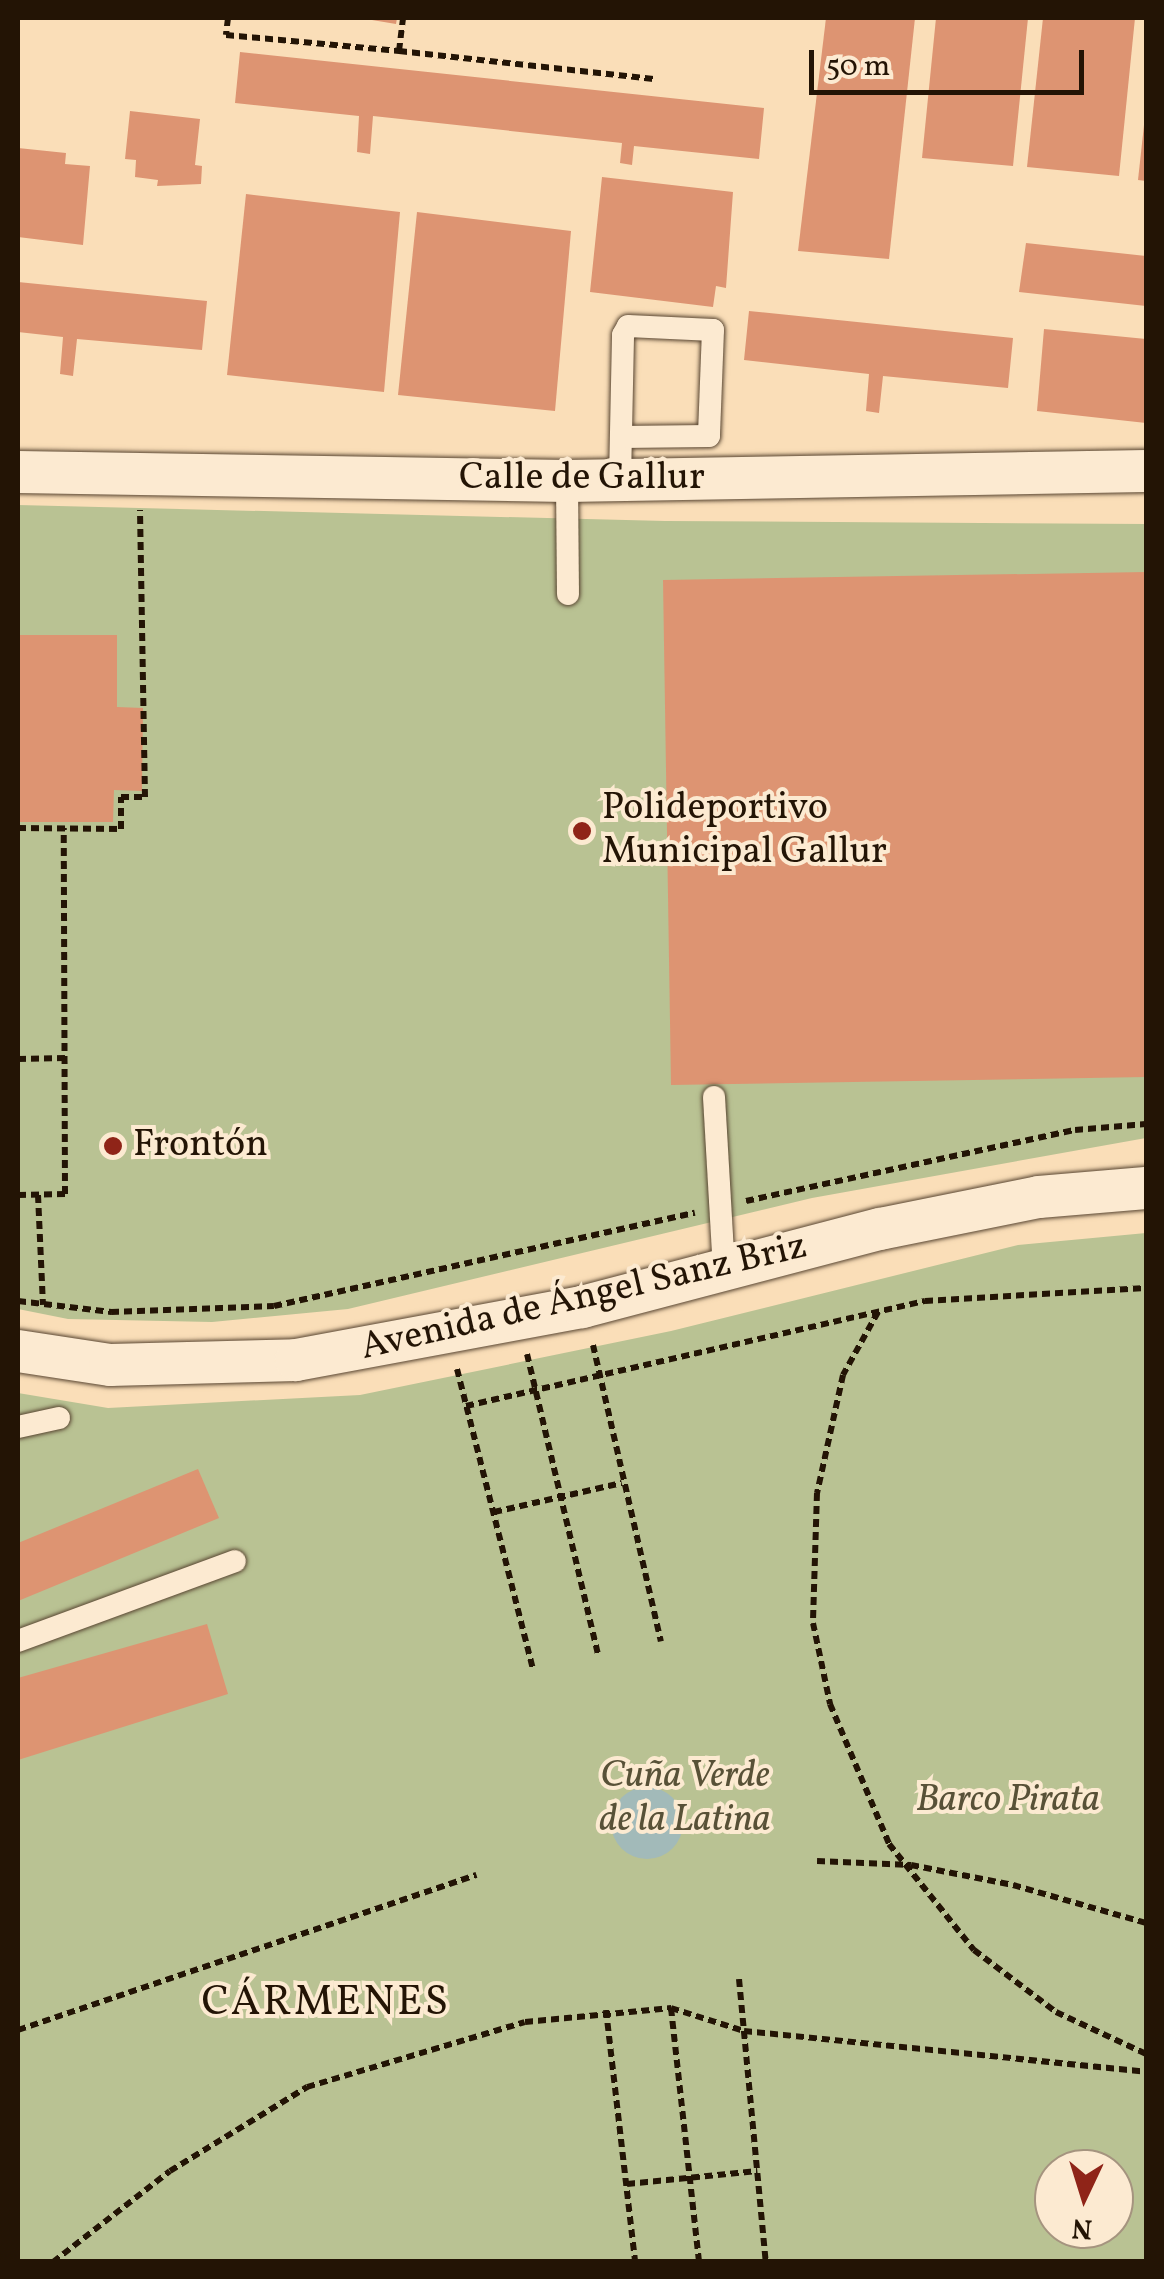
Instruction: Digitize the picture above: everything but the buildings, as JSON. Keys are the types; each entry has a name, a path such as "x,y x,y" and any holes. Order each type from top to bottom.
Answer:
{"street":[{"name":"Calle de Gallur","path":"18,472 568,481 1146,471"},
{"name":"Avenida de Ángel Sanz Briz","path":"18,1351 110,1365 212,1367 296,1360 582,1307 1040,1197 1146,1188"}],"lane":[{"path":"620,480 621,437 628,326 713,330 709,436 621,437"},
{"path":"568,481 568,594"},
{"path":"714,1097 724,1270"},
{"path":"18,1427 59,1418"},
{"path":"18,1641 235,1561"}],"path":[{"path":"228,18 226,35 653,79"},
{"path":"400,51 404,18"},
{"path":"18,828 121,828 121,797 144,797 138,474"},
{"path":"18,1195 65,1194 64,828"},
{"path":"18,1059 66,1058"},
{"path":"18,1301 112,1312 274,1306 1074,1130 1146,1124"},
{"path":"38,1194 43,1304"},
{"path":"466,1406 878,1312 1007,1294 1146,1288"},
{"path":"582,1307 602,1376 622,1484 661,1640"},
{"path":"878,1312 843,1375 817,1493 812,1623 830,1704 889,1844 911,1865 974,1950 1056,2012 1146,2054"},
{"path":"519,1319 598,1654"},
{"path":"448,1334 533,1670"},
{"path":"494,1512 622,1484"},
{"path":"817,1862 911,1865 1013,1885 1146,1923"},
{"path":"18,2030 476,1875"},
{"path":"739,1978 766,2262"},
{"path":"672,2008 698,2262"},
{"path":"53,2262 170,2172 307,2087 525,2022 606,2010 672,2008 744,2031 1146,2072"},
{"path":"606,2010 635,2262"},
{"path":"627,2184 757,2172"}],"green space":[{"name":"Polideportivo Municipal Gallur","path":"18,505 665,521 1146,524 1146,1138 812,1198 348,1309 212,1322 68,1319 18,1309"},
{"name":"Cuña Verde de la Latina","path":"1146,1233 1146,2261 18,2261 18,1393 108,1408 360,1395 671,1331 1018,1245"}],"water":[{"path":"647,1787 672,1798 683,1823 672,1848 647,1859 622,1848 611,1823 622,1798"}],"place":[{"name":"Polideportivo Municipal Gallur","path":"582,831"},
{"name":"Frontón","path":"113,1146"}],"district":[{"name":"CÁRMENES","path":"326,2004"}],"park label":[{"name":"Barco Pirata","path":"1008,1801"}]}
